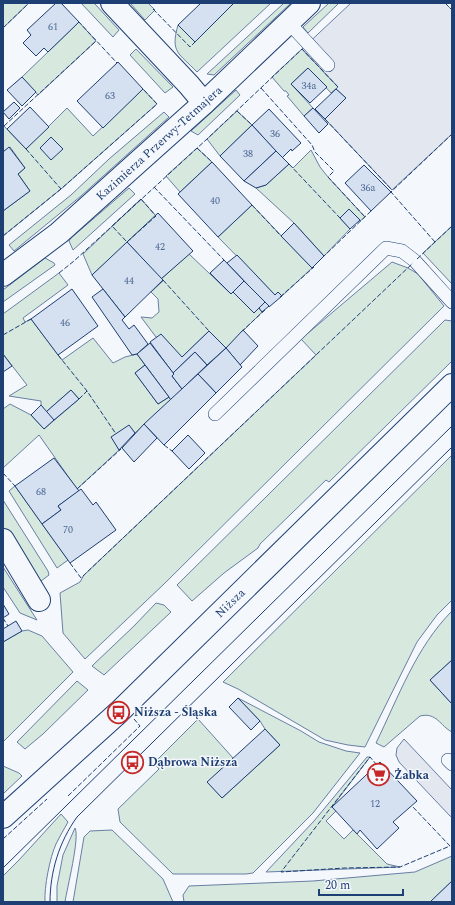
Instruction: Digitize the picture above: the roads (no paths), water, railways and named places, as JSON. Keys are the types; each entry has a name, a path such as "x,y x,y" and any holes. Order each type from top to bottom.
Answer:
{"street":[{"path":"112,3 204,103"},
{"name":"Kazimierza Przerwy-Tetmajera","path":"3,275 59,233 204,103 309,3"},
{"name":"Niższa","path":"3,817 44,782 119,712 452,385"},
{"path":"3,540 39,600"}],"lane":[{"path":"288,23 328,65"},
{"path":"215,414 386,248 402,251 415,261 452,302"}],"tram line":[{"path":"3,868 452,426"},
{"path":"50,902 50,891 57,858 65,837 77,817 452,447"}],"place":[{"name":"Niższa - Śląska","path":"119,712"},
{"name":"Dąbrowa Niższa","path":"133,762"},
{"name":"Żabka","path":"378,775"}]}
